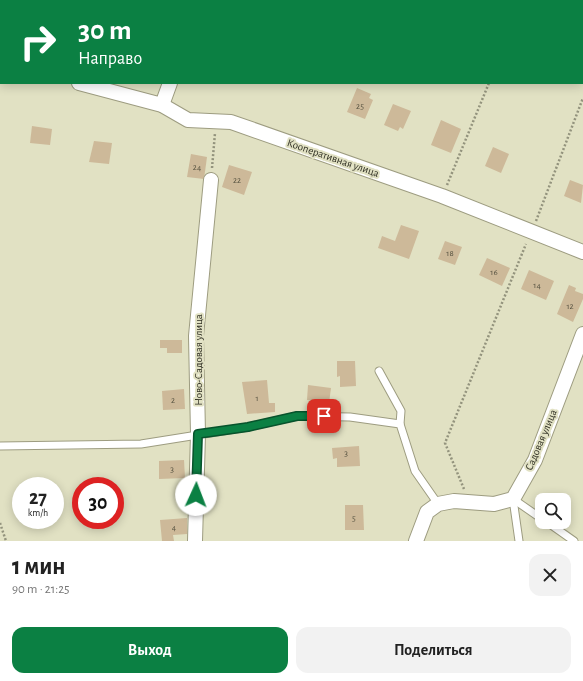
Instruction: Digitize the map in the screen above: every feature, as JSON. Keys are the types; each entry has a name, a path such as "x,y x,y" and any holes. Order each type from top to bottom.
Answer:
{"street":[{"name":"Кооперативная улица","path":"82,84 162,105 188,120 231,122 442,196 583,252"},
{"path":"162,105 170,84"},
{"name":"Ново-Садовая улица","path":"195,541 198,434 196,336 211,180"},
{"name":"Садовая улица","path":"513,499 535,460 583,334"},
{"path":"416,541 427,512 438,504 454,501 494,504 513,499"}],"lane":[{"path":"379,371 401,410 400,424 416,471 438,504"},
{"path":"0,446 141,444 248,427 297,416 350,417 400,424"},
{"path":"513,499 535,514"},
{"path":"513,499 519,541"},
{"path":"557,529 574,541"}],"path":[{"path":"442,196 489,84"},
{"path":"470,502 445,443 531,232 583,98"},
{"path":"211,180 216,121"},
{"path":"0,523 6,541"}],"building":[{"path":"357,88 371,94 369,98 373,100 365,119 347,112"},
{"path":"393,104 411,111 403,129 400,127 398,131 384,125"},
{"path":"441,120 461,129 451,153 431,145"},
{"path":"32,126 52,129 50,145 30,143"},
{"path":"94,141 112,143 109,164 89,162"},
{"path":"493,147 509,154 501,173 485,166"},
{"path":"191,154 207,157 204,179 187,177"},
{"path":"229,165 252,172 244,195 222,187"},
{"path":"570,180 583,185 581,203 564,196"},
{"path":"401,225 419,231 409,259 378,248 382,236 395,241"},
{"path":"445,241 462,247 455,265 438,259"},
{"path":"487,258 510,268 502,286 479,275"},
{"path":"529,270 554,281 546,300 521,289"},
{"path":"569,285 576,288 575,291 583,294 583,299 573,322 557,314"},
{"path":"160,340 182,340 182,353 167,353 167,348 160,348"},
{"path":"337,361 355,361 356,386 340,387 340,376 337,377"},
{"path":"267,380 269,403 275,403 275,412 247,414 242,382"},
{"path":"308,385 331,388 329,403 307,400"},
{"path":"184,389 185,409 163,410 162,391"},
{"path":"359,446 360,466 337,467 337,458 333,459 332,448"},
{"path":"184,460 185,478 159,479 159,461"},
{"path":"345,505 363,505 364,530 345,530"},
{"path":"187,518 187,534 173,535 174,541 162,541 160,520"}],"route":[{"path":"196,495 198,434 248,427 297,416 324,416"}]}
